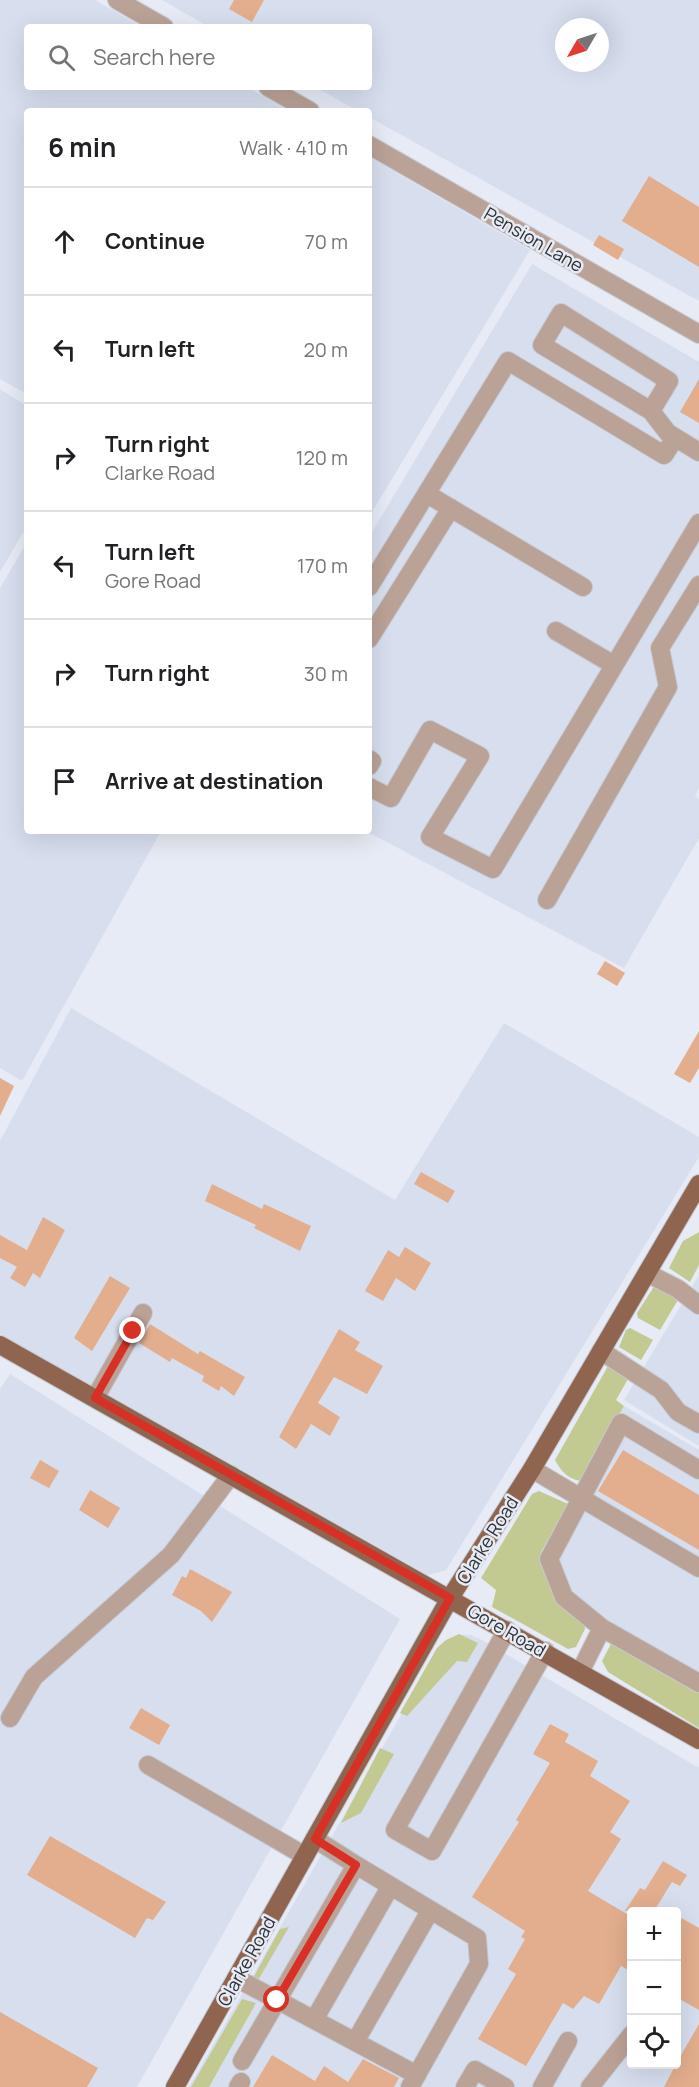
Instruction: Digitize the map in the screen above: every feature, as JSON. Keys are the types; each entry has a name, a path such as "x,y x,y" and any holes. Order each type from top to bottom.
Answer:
{"main road":[{"name":"Clarke Road","path":"175,2087 450,1598 532,1469 699,1184"},
{"name":"Gore Road","path":"0,1345 699,1740"}],"street":[{"path":"117,0 159,24"},
{"path":"273,90 305,108"},
{"name":"Pension Lane","path":"372,147 699,334"},
{"path":"651,411 669,381 561,314 542,345 651,411 668,433 699,452"},
{"path":"372,582 508,361 664,454 675,438"},
{"path":"427,494 584,587"},
{"path":"372,634 452,508"},
{"path":"372,788 391,798 430,730 480,756 430,837 493,868 699,523"},
{"path":"547,900 668,687 660,648 699,585"},
{"path":"556,631 614,665"},
{"path":"647,1273 678,1289 699,1305"},
{"path":"95,1398 143,1313"},
{"path":"602,1351 661,1390 678,1412 699,1424"},
{"path":"699,1470 621,1424 580,1497 549,1559 564,1597 602,1628 699,1683"},
{"path":"532,1469 699,1568"},
{"path":"10,1718 34,1677 171,1555 231,1474"},
{"path":"580,1672 602,1628"},
{"path":"507,1630 395,1830 432,1851 545,1652"},
{"path":"148,1765 305,1856"},
{"path":"236,1978 355,2042 413,2081 479,1964 477,1938 390,1887 315,1839"},
{"path":"242,2061 356,1865"},
{"path":"314,2020 390,1887"},
{"path":"355,2042 430,1911"},
{"path":"590,2087 627,2040"},
{"path":"542,2087 568,2041"},
{"path":"465,2087 474,2070 505,2087"}],"shaded area":[{"path":"0,0 95,0 137,24 24,24 24,90 252,90 283,108 24,108 24,392 0,379"},
{"path":"162,0 699,0 699,301 372,119 372,108 353,108 320,90 372,90 372,24 204,24"},
{"path":"372,159 530,250 372,512"},
{"path":"532,264 699,362 699,788 695,796 699,799 699,838 624,968 372,834 372,532"},
{"path":"0,389 24,404 24,531 0,572"},
{"path":"24,547 24,834 159,834 22,1081 0,1068 0,588"},
{"path":"71,1008 395,1200 504,1023 699,1137 699,1157 446,1570 428,1575 0,1334 0,1141"},
{"path":"699,1275 699,1446 624,1400"},
{"path":"10,1374 400,1619 137,2087 0,2087 0,1389"},
{"path":"624,1406 699,1450 699,1693 612,1642 556,1602 541,1552"},
{"path":"458,1635 471,1635 482,1640 699,1768 699,2087 189,2087 438,1650"}],"green space":[{"path":"699,1232 699,1265 690,1282 669,1268 683,1241"},
{"path":"655,1285 682,1293 660,1330 638,1318 637,1313"},
{"path":"630,1328 653,1340 641,1360 619,1347 626,1330"},
{"path":"608,1366 632,1372 616,1400 624,1406 580,1481 565,1474 555,1460"},
{"path":"539,1491 568,1504 541,1552 556,1602 584,1621 585,1629 576,1647 568,1649 492,1607 496,1590 481,1578 532,1494"},
{"path":"459,1634 478,1643 467,1662 457,1661 407,1716 400,1713 437,1648 446,1640"},
{"path":"612,1642 699,1693 699,1728 608,1672 602,1661"},
{"path":"380,1748 394,1754 361,1813 341,1823"},
{"path":"289,1927 257,1982 252,1980 280,1929"},
{"path":"242,1999 256,2003 209,2087 191,2087"}],"building":[{"path":"234,0 264,0 252,22 229,9"},
{"path":"649,176 699,207 699,267 622,221"},
{"path":"599,235 624,249 618,260 593,245"},
{"path":"699,379 699,423 680,412"},
{"path":"605,961 625,973 617,986 597,974"},
{"path":"699,1031 699,1068 690,1083 674,1074"},
{"path":"0,1078 14,1086 0,1116"},
{"path":"421,1172 455,1191 448,1203 414,1184"},
{"path":"212,1184 262,1209 264,1204 311,1226 300,1251 254,1228 256,1225 205,1201"},
{"path":"43,1217 65,1230 40,1278 33,1273 25,1287 10,1278 17,1267 0,1258 0,1235 27,1250"},
{"path":"405,1247 431,1263 415,1291 396,1278 383,1301 365,1291 388,1250 399,1257"},
{"path":"110,1276 130,1288 92,1351 74,1338"},
{"path":"150,1324 198,1354 200,1351 245,1377 234,1396 221,1386 219,1391 202,1381 204,1376 172,1358 170,1362 139,1343"},
{"path":"339,1329 360,1342 355,1350 383,1366 367,1394 334,1377 318,1403 340,1417 330,1436 311,1424 296,1449 279,1437"},
{"path":"623,1450 699,1495 699,1550 598,1491"},
{"path":"40,1460 59,1471 49,1488 30,1478"},
{"path":"90,1490 120,1508 108,1528 79,1510"},
{"path":"190,1569 232,1592 212,1622 201,1611 172,1595 182,1576 186,1578"},
{"path":"141,1708 170,1725 159,1745 129,1728"},
{"path":"550,1724 569,1734 565,1742 598,1761 590,1776 630,1801 610,1832 621,1839 588,1891 627,1914 627,1969 621,1966 599,2004 584,1996 573,2009 563,2003 526,2066 478,2039 516,1974 508,1969 525,1939 521,1937 525,1931 472,1897 519,1822 516,1820 550,1763 533,1754"},
{"path":"50,1836 166,1902 153,1920 147,1918 135,1938 27,1875"},
{"path":"663,1861 687,1875 680,1886 672,1882 656,1907 628,1907 640,1888 645,1890"},
{"path":"681,1918 699,1928 699,2010 681,2000"},
{"path":"0,2012 98,2068 87,2087 0,2087"},
{"path":"699,2024 699,2087 664,2087 673,2069 681,2069 681,2055"},
{"path":"272,2055 315,2081 324,2066 348,2082 363,2059 399,2078 394,2087 253,2087"}],"route":[{"path":"133,1331 95,1398 450,1598 315,1839 356,1865 277,2000"}]}
